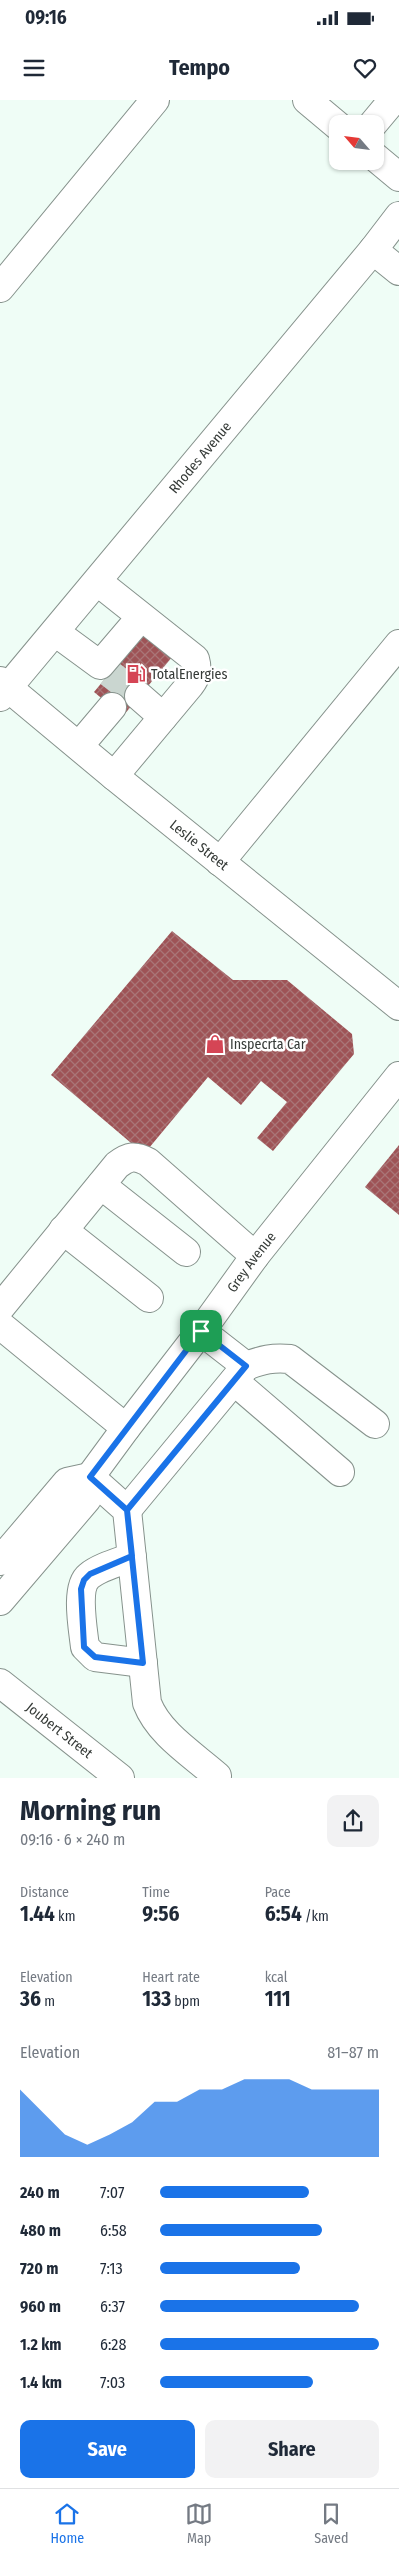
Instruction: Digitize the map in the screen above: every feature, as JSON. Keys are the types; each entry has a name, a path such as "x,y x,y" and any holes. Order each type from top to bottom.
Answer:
{"street":[{"path":"0,288 155,100"},
{"path":"307,100 329,118"},
{"path":"382,115 394,104"},
{"path":"384,164 399,177"},
{"name":"Rhodes Avenue","path":"3,688 98,582 373,250 399,216"},
{"path":"373,250 399,272"},
{"path":"98,582 195,659 197,667 196,678 114,776"},
{"path":"55,632 104,669 141,617"},
{"path":"220,862 399,644"},
{"name":"Leslie Street","path":"3,688 79,746 399,1006"},
{"path":"139,696 163,717"},
{"path":"79,746 112,707"},
{"name":"Grey Avenue","path":"0,1601 87,1499 90,1477 126,1428 201,1331 255,1256 399,1076"},
{"path":"0,1308 117,1164 128,1157 138,1157 148,1162 255,1256"},
{"path":"100,1185 186,1252"},
{"path":"63,1230 149,1298"},
{"path":"0,1326 126,1428"},
{"path":"201,1331 240,1374 340,1472"},
{"path":"127,1510 240,1374 262,1360 278,1357 290,1359 375,1424"},
{"path":"0,1561 67,1482 90,1477 127,1510 147,1703 152,1717 162,1729 217,1776"},
{"path":"132,1556 90,1574 84,1580 81,1589 84,1647 95,1657 143,1663"},
{"name":"Joubert Street","path":"0,1683 120,1778"}],"building":[{"path":"144,632 173,656 123,716 94,692"},
{"name":"Inspecrta Car","path":"172,931 233,980 287,980 352,1034 354,1054 273,1151 257,1138 287,1102 261,1081 241,1105 208,1077 144,1154 51,1075"},
{"path":"399,1145 399,1215 365,1187"}],"tunnel":[{"path":"109,673 139,696"}],"place":[{"name":"TotalEnergies","path":"136,674"},
{"name":"Inspecrta Car","path":"215,1044"}],"route":[{"path":"201,1331 90,1477 127,1510 132,1556 90,1574 84,1580 81,1589 84,1647 95,1657 143,1663 127,1510 246,1366 201,1331"}]}
